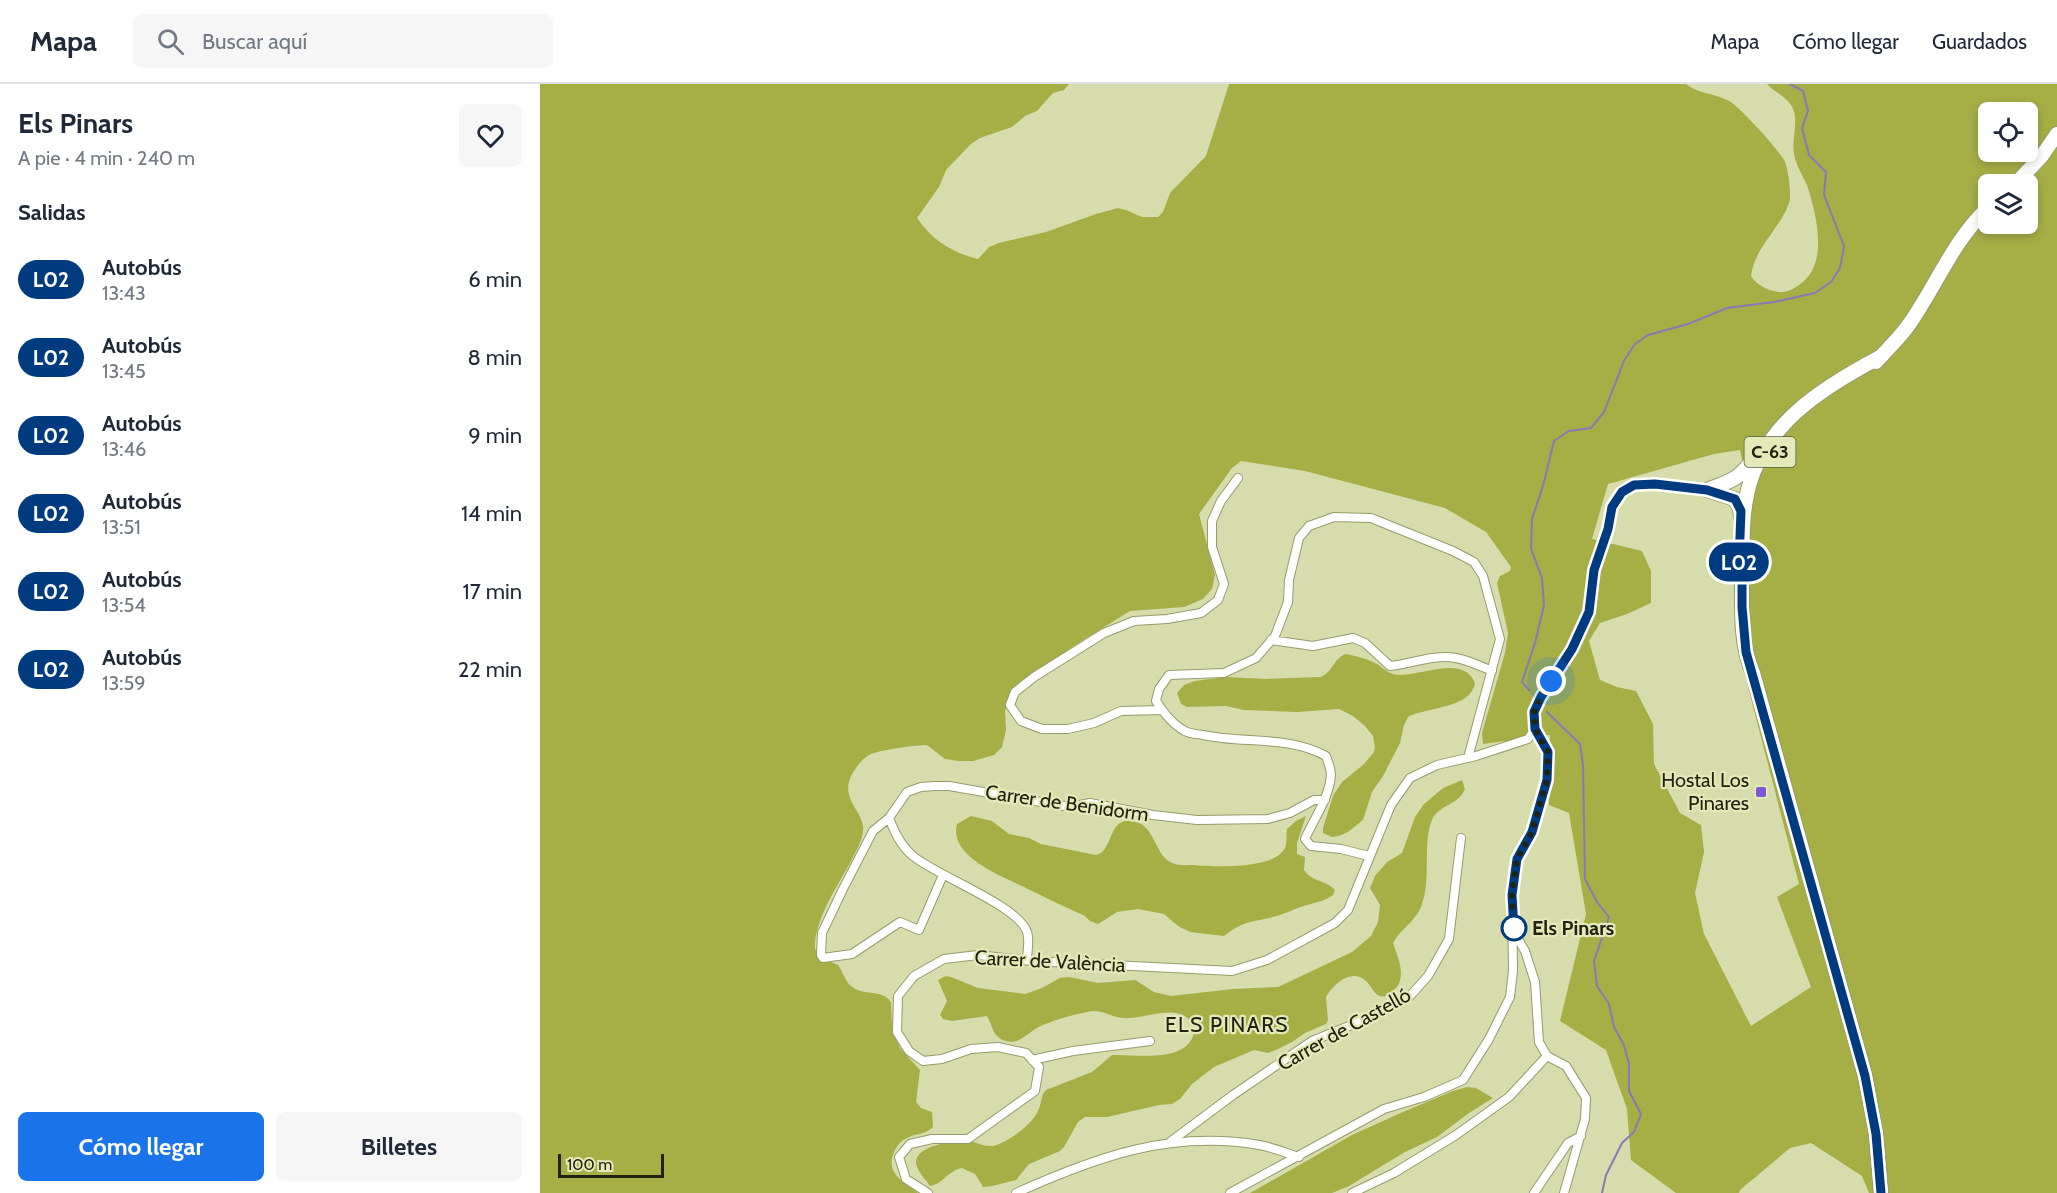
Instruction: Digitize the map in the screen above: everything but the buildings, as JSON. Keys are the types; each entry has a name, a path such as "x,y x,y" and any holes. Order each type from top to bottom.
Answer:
{"main road":[{"path":"2025,174 2042,157 2057,134"},
{"name":"C-63","path":"1738,491 1756,474 1767,449 1786,426 1874,365 1900,337 1911,323 1956,245 1978,218"},
{"name":"C-63","path":"1749,598 1746,590 1738,491 1745,471 1775,428 1807,403 1882,356"},
{"name":"C-63","path":"1753,672 1749,598 1751,525 1757,484 1761,470 1773,448 1800,418"},
{"path":"1707,490 1738,491"},
{"name":"C-63","path":"1738,491 1741,511 1739,562 1742,576 1745,643 1749,663 1865,1076 1876,1134 1880,1193"}],"street":[{"path":"1162,710 1121,711 1094,723 1068,729 1042,729 1021,721 1010,705 1015,692 1034,677 1104,633 1134,621 1167,619 1201,613 1218,600 1224,584 1212,547 1212,521 1221,501 1238,478"},
{"path":"1230,1193 1384,1109 1463,1080 1489,1039 1510,997 1514,930 1512,895 1517,859 1532,832 1547,780 1548,752 1535,729 1534,712 1572,649 1589,612 1594,570 1608,529 1612,507 1622,492 1634,485 1655,484 1707,490"},
{"path":"1369,856 1341,849 1311,846 1305,839 1325,800 1331,773 1326,756 1311,748 1275,740 1220,739 1186,732 1166,717 1156,701 1159,689 1169,675 1224,673 1256,658 1275,636 1288,602 1289,580 1299,538 1309,526 1334,517 1371,518 1421,537 1474,562 1483,576 1500,639 1468,758"},
{"path":"1271,640 1313,646 1353,638 1365,643 1390,666 1426,659 1455,657 1492,671"},
{"name":"Carrer de València","path":"1032,1060 1026,1053 998,1047 971,1049 942,1059 923,1060 909,1051 897,1032 898,996 914,976 944,959 978,955 1027,960 1232,971 1267,960 1335,923 1348,910 1391,805 1410,778 1437,765 1528,739 1535,729"},
{"name":"Carrer de Benidorm","path":"943,875 919,930 900,922 852,954 832,958 823,958 820,955 822,933 873,831 889,818 908,792 921,787 969,789 1070,807 1090,803 1197,820 1268,819 1290,813 1314,800 1325,800"},
{"path":"889,818 898,839 913,857 991,900 1015,916 1028,932 1027,960"},
{"name":"Carrer de Castelló","path":"1170,1142 1312,1041 1364,1020 1410,996 1428,976 1449,939 1461,838"},
{"path":"1514,930 1525,951 1535,982 1539,1042 1547,1056 1566,1066 1586,1098 1585,1119 1564,1193"},
{"path":"1032,1060 1150,1041"},
{"path":"1352,1193 1394,1173 1456,1135 1509,1096 1547,1056"},
{"path":"928,1193 906,1179 898,1157 910,1144 932,1139 968,1139 1001,1116 1035,1091 1039,1067 1032,1060"},
{"path":"1534,1193 1568,1143 1581,1136"},
{"path":"1016,1193 1112,1155 1153,1144 1192,1140 1260,1145 1299,1157"}],"green space":[{"path":"540,84 1069,84 1064,90 1053,93 1037,111 1025,116 1012,127 980,138 971,144 946,170 939,187 917,218 929,233 943,244 959,253 978,259 989,247 999,243 1046,232 1118,208 1142,217 1158,217 1163,212 1170,193 1206,156 1229,84 1686,84 1696,90 1729,101 1750,120 1785,162 1789,182 1789,203 1757,256 1751,276 1764,288 1782,292 1795,288 1808,276 1814,266 1818,240 1808,188 1794,154 1795,114 1788,101 1767,84 2057,84 2057,1193 1869,1193 1862,1176 1811,1143 1790,1148 1739,1193 1676,1193 1631,1160 1627,1109 1606,1050 1560,1021 1586,914 1569,813 1549,805 1550,735 1483,744 1482,733 1505,653 1508,633 1497,583 1500,576 1510,571 1511,567 1486,532 1445,508 1305,471 1241,461 1232,468 1199,514 1215,575 1212,589 1203,599 1184,607 1130,611 1072,647 1011,694 1005,711 1006,730 1002,747 994,755 973,761 959,761 945,759 927,745 897,748 869,755 863,759 850,778 849,796 863,824 863,831 858,848 823,914 815,949 826,960 838,965 851,986 861,991 883,995 891,1002 892,1026 900,1048 920,1070 916,1102 921,1108 932,1112 933,1127 903,1140 895,1150 892,1160 897,1176 918,1193 540,1193","holes":["1740,450 1744,469 1731,562 1748,687 1799,884 1777,897 1811,987 1751,1026 1704,934 1695,893 1704,852 1701,825 1680,813 1654,764 1653,724 1636,691 1600,680 1589,641 1600,623 1651,603 1651,571 1642,551 1592,539 1608,484 1714,454"]},
{"path":"1346,654 1373,662 1393,674 1414,674 1449,668 1460,669 1469,674 1475,683 1472,692 1457,703 1408,717 1400,743 1372,792 1363,820 1348,832 1332,837 1323,833 1323,828 1333,796 1342,782 1364,764 1374,752 1373,736 1365,726 1353,716 1339,709 1297,712 1244,710 1226,706 1187,707 1181,704 1177,693 1184,685 1195,681 1226,677 1266,679 1320,677"},
{"path":"1462,780 1465,789 1462,794 1435,815 1429,829 1426,885 1421,907 1393,943 1401,974 1398,986 1393,991 1384,996 1378,995 1362,978 1350,976 1339,982 1326,997 1328,1020 1326,1024 1276,1050 1268,1053 1254,1050 1214,1067 1172,1104 1107,1117 1085,1117 1078,1122 1060,1151 1029,1164 1016,1180 983,1187 975,1174 962,1168 930,1186 916,1162 922,1152 928,1148 958,1141 995,1146 1016,1135 1031,1121 1038,1111 1046,1090 1092,1072 1112,1055 1149,1056 1174,1053 1184,1048 1191,1040 1195,1028 1182,1014 1163,1013 1123,1018 1092,1011 1038,1027 1017,1041 1006,1041 995,1034 987,1016 952,1021 943,1019 940,1015 947,1001 938,980 946,976 978,988 1025,994 1060,978 1069,977 1098,983 1135,980 1154,992 1171,996 1278,987 1352,952 1371,936 1378,922 1380,905 1370,888 1375,876 1387,862 1402,853 1415,817 1424,804 1443,788"},
{"path":"971,816 992,821 1009,834 1029,838 1041,844 1096,855 1105,848 1117,826 1122,822 1137,822 1144,826 1161,853 1172,863 1241,866 1276,857 1286,846 1287,829 1306,816 1297,843 1297,854 1305,857 1304,870 1307,874 1335,890 1333,895 1324,900 1245,924 1224,936 1190,932 1178,926 1164,914 1138,909 1117,912 1098,924 992,872 969,856 956,836 957,824"},
{"path":"1467,1087 1476,1088 1493,1098 1437,1137 1405,1152 1349,1186 1332,1193 1250,1193 1352,1135"}],"waterway":[{"path":"1529,690 1522,682 1544,605 1542,578 1531,549 1532,519 1554,441 1569,431 1591,428 1604,412 1624,361 1635,344 1648,335 1688,324 1727,308 1774,302 1815,293 1831,282 1840,268 1844,246 1824,195 1826,172 1809,155 1802,128 1808,111 1803,91 1790,84"},
{"path":"1547,712 1580,744 1583,765 1585,879 1597,902 1609,917 1594,961 1597,986 1609,1004 1614,1027 1624,1045 1629,1064 1629,1091 1641,1114 1634,1132 1622,1143 1606,1175 1602,1193"}],"bus line":[{"name":"L02","path":"1514,930 1512,895 1517,859 1532,832 1547,780 1548,752 1535,729 1534,712 1572,649 1589,612 1594,570 1608,529 1612,507 1622,492 1634,485 1655,484 1707,490 1735,499 1741,511 1739,562 1742,576 1746,652 1865,1076 1876,1134 1881,1193"}],"place":[{"name":"Hostal Los Pinares","path":"1761,792"},
{"name":"Els Pinars","path":"1514,928"}],"district":[{"name":"ELS PINARS","path":"1227,1024"}],"route":[{"path":"1514,928 1512,895 1517,859 1532,832 1547,780 1548,752 1535,729 1534,712 1551,681"}]}
